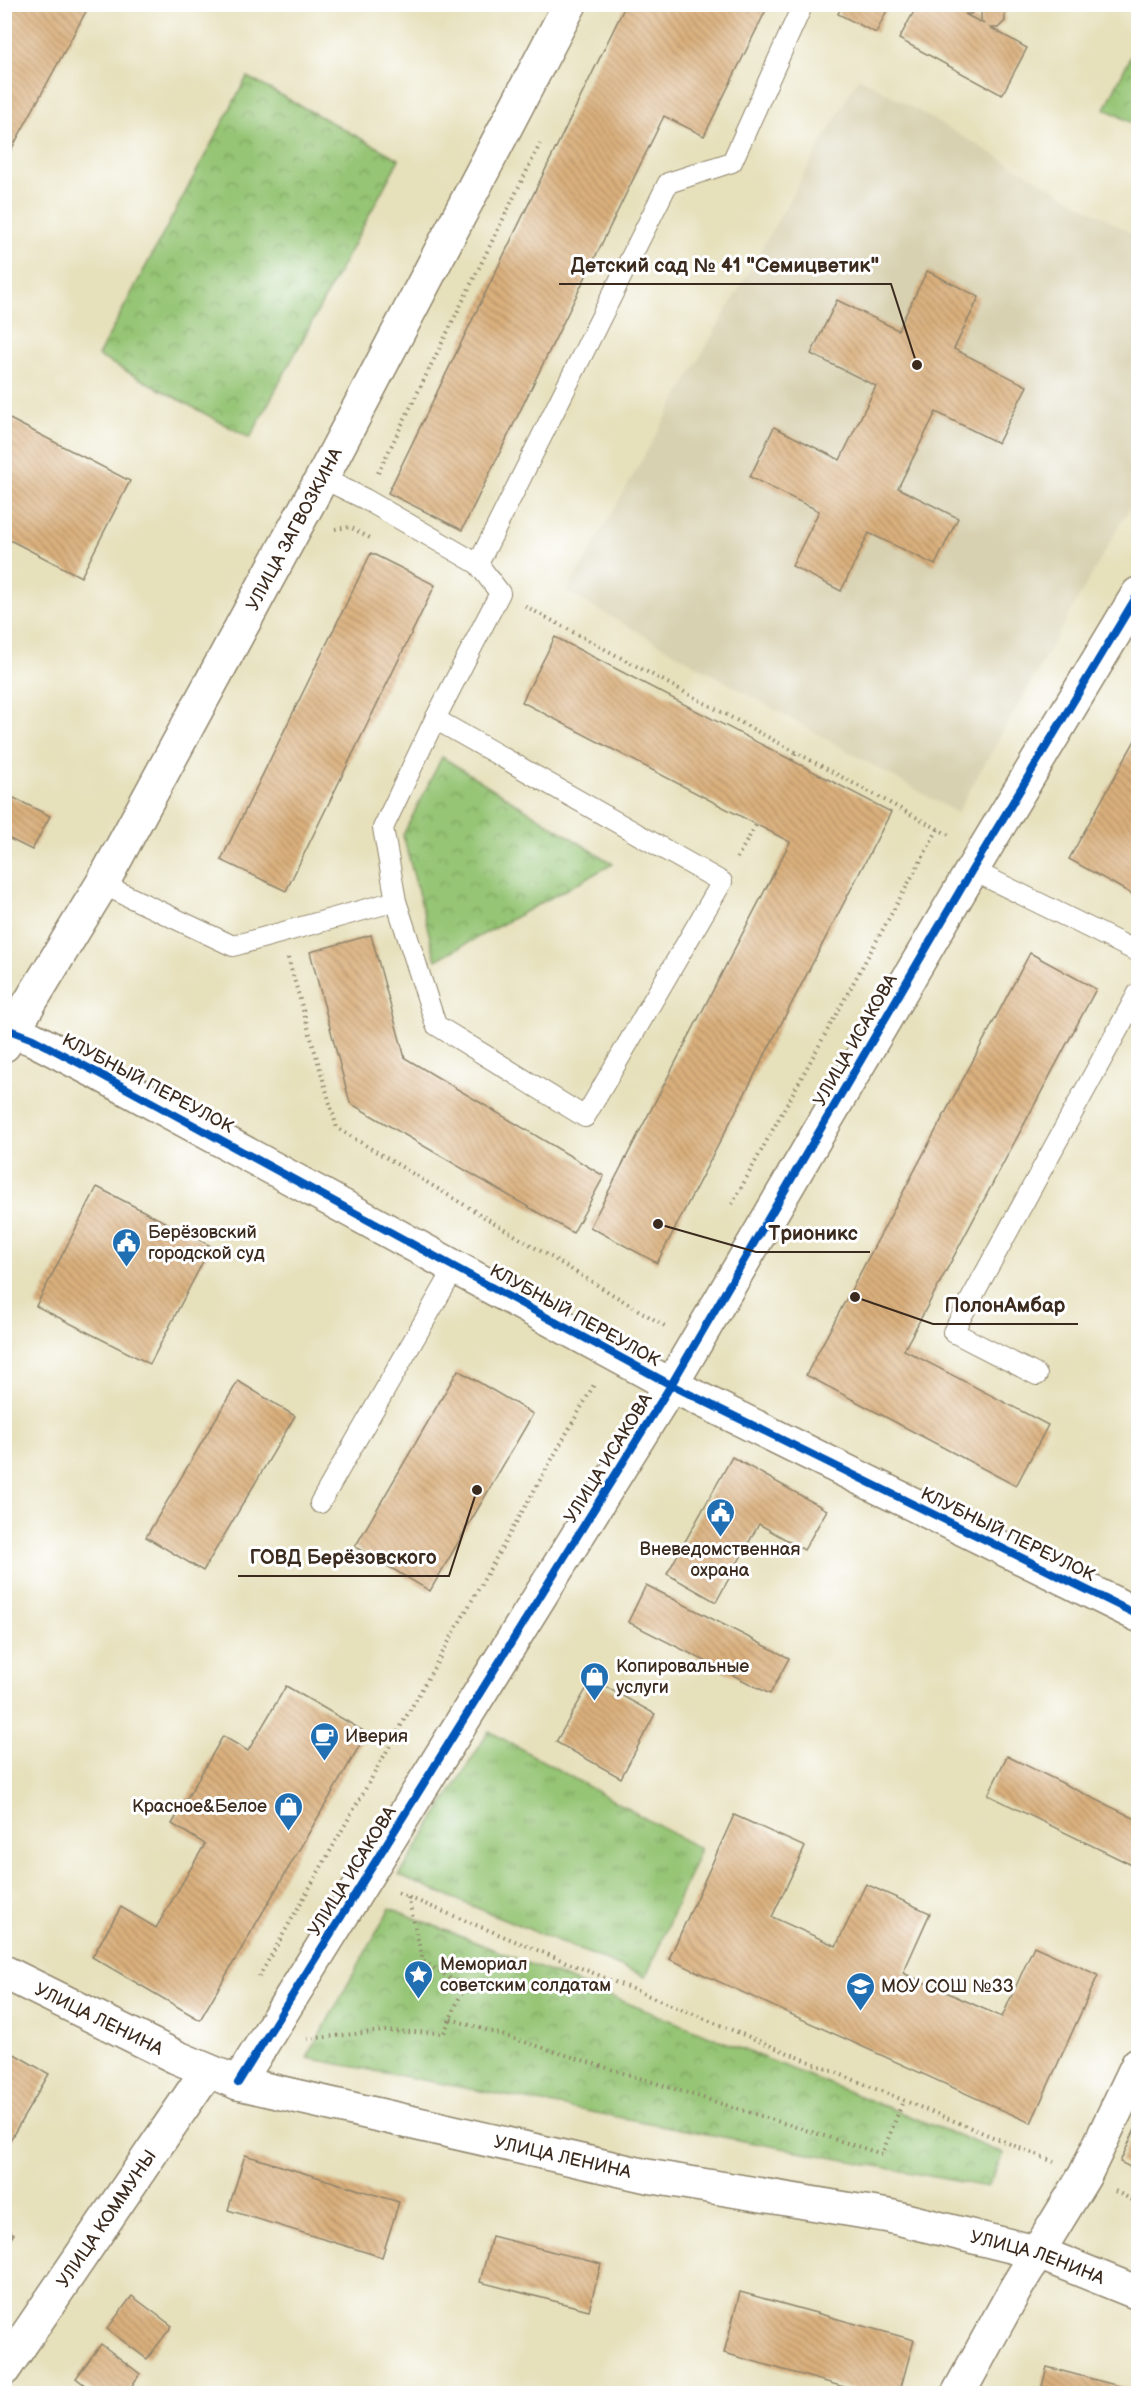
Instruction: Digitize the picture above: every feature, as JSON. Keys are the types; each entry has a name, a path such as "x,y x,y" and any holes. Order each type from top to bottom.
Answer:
{"street":[{"name":"УЛИЦА ЗАГВОЗКИНА","path":"7,1035 102,884 322,478 570,4"},
{"name":"УЛИЦА ИСАКОВА","path":"238,2083 671,1385 977,861 1138,594"},
{"name":"КЛУБНЫЙ ПЕРЕУЛОК","path":"7,1035 33,1039 456,1266 671,1385 1138,1616"},
{"name":"УЛИЦА ЛЕНИНА","path":"4,1972 207,2071 238,2083 647,2176 889,2216 1039,2253 1138,2293"},
{"path":"958,2394 1016,2288 1085,2175 1138,2064"},
{"name":"УЛИЦА КОММУНЫ","path":"4,2369 207,2071"}],"lane":[{"path":"478,564 668,183 732,162 803,4"},
{"path":"322,478 365,499 478,564 500,593 435,719 383,828 396,901 436,1025 585,1117 722,882 435,719"},
{"path":"977,861 1138,952"},
{"path":"102,884 233,946 396,901"},
{"path":"1037,1375 953,1332 1138,993"},
{"path":"320,1503 456,1266"}],"path":[{"path":"350,527 545,134"},
{"path":"330,529 350,527 380,543"},
{"path":"500,593 796,753 977,861"},
{"path":"792,760 796,753"},
{"path":"722,882 756,825"},
{"path":"257,1981 596,1381 586,1376"},
{"path":"324,1862 1085,2175 1138,2203"},
{"path":"262,2044 383,2031 444,2033 464,1987 423,1961 408,1897"},
{"path":"451,2019 882,2154 903,2101"}],"shaded area":[{"path":"859,77 1138,237 1138,493 957,813 567,592"}],"green space":[{"path":"1138,41 1138,126 1105,109"},
{"path":"247,77 399,159 250,438 98,356"},
{"path":"442,757 613,864 436,960 403,835"},
{"path":"489,1731 700,1849 646,1977 399,1876"},
{"path":"390,1908 1004,2154 987,2187 307,2058"}],"building":[{"path":"4,4 90,4 4,163"},
{"path":"626,4 769,4 704,136 664,116 462,530 388,493"},
{"path":"842,4 890,4 876,33 838,14"},
{"path":"918,4 948,4 954,8 954,4 978,4 971,14 965,14 984,24 981,21 981,10 988,5 998,5 1005,12 1005,21 998,28 991,28 1027,48 1002,95 899,39"},
{"path":"927,271 979,297 954,349 1027,386 998,443 936,412 898,488 958,518 935,565 869,533 841,591 792,566 819,511 750,477 774,427 840,460 876,386 811,354 837,300 898,330"},
{"path":"4,416 130,481 81,577 4,537"},
{"path":"371,553 435,585 286,891 221,860"},
{"path":"555,637 891,812 657,1263 590,1227 790,842 522,702"},
{"path":"1138,735 1138,895 1137,897 1069,859"},
{"path":"4,793 50,816 32,850 4,836"},
{"path":"371,935 405,1058 604,1176 573,1233 350,1103 310,952"},
{"path":"1030,953 1096,989 904,1350 1048,1425 1016,1486 806,1375"},
{"path":"97,1187 211,1246 150,1364 36,1306"},
{"path":"458,1370 533,1414 430,1591 355,1547"},
{"path":"238,1381 295,1416 203,1571 146,1537"},
{"name":"Вневедомственная охрана","path":"732,1457 827,1510 804,1550 759,1524 716,1602 667,1574"},
{"path":"646,1585 789,1658 770,1694 628,1622"},
{"path":"592,1679 655,1714 621,1778 556,1742"},
{"path":"286,1686 367,1733 200,2020 92,1957 121,1907 156,1928 205,1844 172,1824 223,1736 248,1751"},
{"path":"1007,1756 1138,1820 1138,1868 988,1795"},
{"path":"734,1815 805,1847 772,1917 836,1946 866,1884 930,1913 903,1973 1002,2017 1034,1946 1098,1975 1031,2123 669,1959"},
{"path":"4,2048 49,2074 6,2147 4,2146"},
{"path":"1138,2123 1138,2171 1120,2162"},
{"path":"245,2155 399,2202 382,2257 228,2210"},
{"path":"4,2228 14,2234 4,2248"},
{"path":"492,2236 601,2264 589,2310 480,2282"},
{"path":"740,2292 914,2340 899,2394 869,2394 724,2353"},
{"path":"132,2296 172,2326 147,2359 107,2329"},
{"path":"101,2344 140,2374 126,2394 96,2394 76,2378"},
{"path":"1047,2367 1138,2391 1138,2394 1040,2394"}],"cycle path":[{"path":"238,2083 671,1385 972,870 1138,594"},
{"path":"4,1028 33,1039 98,1073 671,1385 1138,1615"}],"place":[{"name":"Детский сад № 41 \"Семицветик\"","path":"917,365"},
{"name":"Трионикс","path":"658,1224"},
{"name":"Берёзовский городской суд","path":"127,1268"},
{"name":"ПолонАмбар","path":"855,1297"},
{"name":"ГОВД Берёзовского","path":"477,1490"},
{"name":"Вневедомственная охрана","path":"720,1538"},
{"name":"Копировальные услуги","path":"595,1702"},
{"name":"Иверия","path":"324,1762"},
{"name":"Красное&Белое","path":"288,1832"},
{"name":"Мемориал советским солдатам","path":"419,2000"},
{"name":"МОУ СОШ №33","path":"860,2012"}]}
